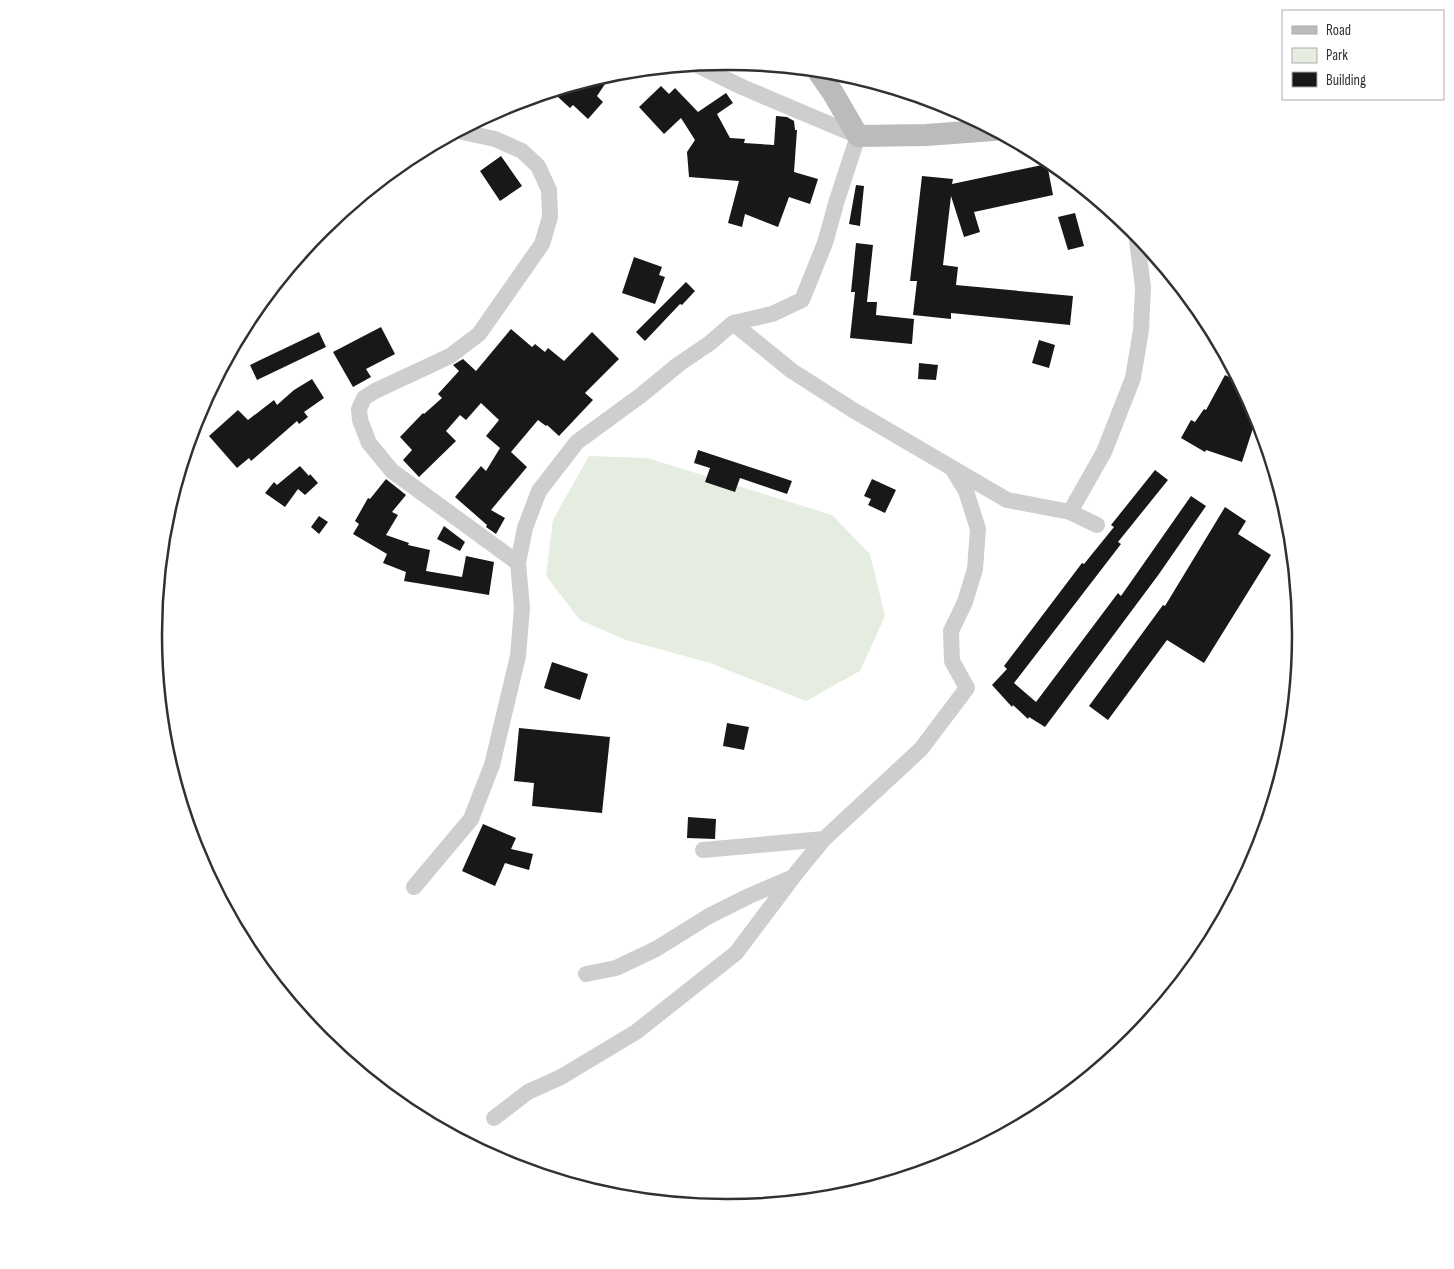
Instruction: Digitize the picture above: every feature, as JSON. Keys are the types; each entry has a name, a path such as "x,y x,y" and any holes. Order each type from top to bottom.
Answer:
{"main road":[{"path":"823,79 858,136 926,135 982,131"}],"street":[{"path":"414,887 471,819 492,765 518,656 522,608 518,563 525,528 539,491 578,442 733,324 772,314 802,300 825,243 858,136 742,87 708,71"},
{"path":"468,133 495,139 522,151 538,166 549,190 550,217 542,244 479,334 450,356 364,398 360,409 360,420 369,443 392,470 518,563"},
{"path":"1070,512 1104,452 1133,378 1141,330 1143,287 1138,248"},
{"path":"733,324 792,371 853,410 1007,500 1070,512 1096,525"},
{"path":"494,1118 528,1092 561,1077 636,1032 736,953 824,839 921,749 967,688 952,661 950,631 965,602 974,569 978,529 966,491 952,468"},
{"path":"704,850 824,839"},
{"path":"586,974 616,968 656,949 709,916 793,877"}],"green space":[{"path":"589,456 647,458 832,515 870,554 885,616 860,671 806,701 710,663 626,640 580,620 546,576 553,520"}],"building":[{"path":"605,84 597,96 603,102 588,119 573,105 570,108 558,97"},
{"path":"661,86 669,94 675,88 698,112 726,93 733,103 717,114 730,138 745,139 744,143 774,145 776,116 787,117 794,121 795,130 797,130 794,172 818,179 810,204 789,197 778,227 745,214 742,227 728,223 739,181 689,177 687,152 695,140 681,118 664,134 639,107"},
{"path":"501,156 522,186 500,201 480,171"},
{"path":"1041,165 1048,170 1053,195 974,212 980,232 964,237 951,196 943,265 958,267 956,285 1073,296 1070,325 951,313 951,319 913,315 917,281 910,281 922,176 953,179 952,184"},
{"path":"856,185 864,186 860,226 849,224"},
{"path":"1075,213 1084,246 1068,250 1058,217"},
{"path":"856,243 873,245 867,302 877,302 876,315 914,319 912,344 850,338 855,292 851,292"},
{"path":"634,257 662,267 659,275 665,277 655,304 622,293"},
{"path":"686,282 695,291 645,341 636,332"},
{"path":"381,327 395,354 366,369 371,377 353,387 333,352"},
{"path":"511,329 532,347 535,344 545,352 548,348 564,361 592,332 619,359 585,393 593,400 559,436 538,420 511,452 527,467 491,510 505,518 496,534 486,527 487,525 455,497 481,466 486,471 500,448 486,436 499,420 481,403 466,420 460,415 446,431 456,441 419,477 403,460 412,450 400,437 423,413 442,398 438,394 459,371 453,365 463,359 476,371"},
{"path":"319,332 326,347 257,380 250,365"},
{"path":"1039,340 1055,345 1049,368 1032,363"},
{"path":"919,363 938,365 936,380 918,379"},
{"path":"1225,375 1229,377 1253,429 1242,462 1206,450 1205,452 1181,438 1191,420 1195,422 1204,409 1206,410"},
{"path":"312,379 324,398 304,412 308,417 299,424 297,421 251,461 249,458 237,468 209,436 238,410 248,420 274,400 277,405 294,390"},
{"path":"698,450 792,481 787,494 740,478 735,492 705,482 710,468 694,463"},
{"path":"300,466 318,483 305,495 298,489 285,507 265,493 274,482 277,485"},
{"path":"1155,470 1168,480 1118,542 1121,544 1014,683 1036,702 1118,593 1121,596 1191,496 1206,506 1159,574 1045,727 1029,717 1028,719 1013,705 1012,707 992,685 1007,669 1004,666 1082,563 1084,564 1114,527 1111,525"},
{"path":"386,479 406,495 392,512 398,515 386,535 409,543 408,545 430,550 426,571 462,577 466,556 494,562 489,595 404,581 406,572 383,563 387,554 353,534 359,524 355,521 368,498 370,499"},
{"path":"872,479 896,490 885,513 868,505 871,499 864,496"},
{"path":"1225,507 1246,521 1238,534 1271,555 1204,663 1167,640 1108,720 1089,706 1163,605 1165,606"},
{"path":"319,516 328,522 319,534 311,527"},
{"path":"444,526 465,542 460,551 437,539"},
{"path":"552,662 588,674 580,700 544,688"},
{"path":"727,723 749,727 744,750 723,746"},
{"path":"519,728 610,737 602,813 532,806 534,783 514,781"},
{"path":"688,817 716,819 715,839 687,838"},
{"path":"483,824 516,838 511,849 533,854 529,870 505,863 495,886 462,871"}]}
